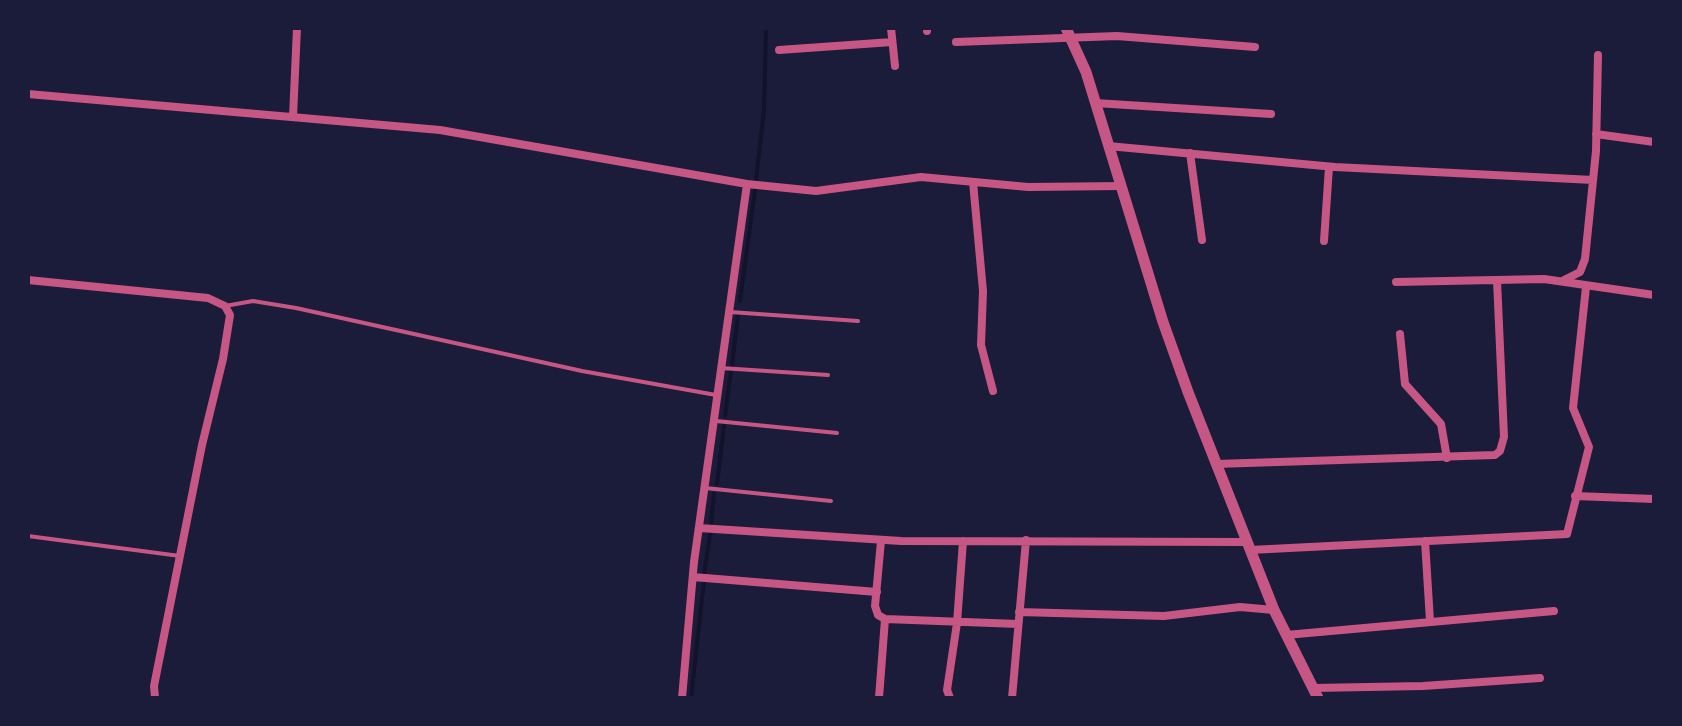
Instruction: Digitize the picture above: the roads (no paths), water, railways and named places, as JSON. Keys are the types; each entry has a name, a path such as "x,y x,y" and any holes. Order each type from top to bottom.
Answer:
{"street":[{"path":"293,117 297,28"},
{"path":"891,28 895,66"},
{"path":"956,42 1068,32 1255,47"},
{"path":"1068,32 1095,103 1163,322 1216,464 1274,610 1316,693 1540,678"},
{"path":"779,50 892,42"},
{"path":"1563,281 1583,268 1593,180 1598,55"},
{"path":"28,94 440,130 747,184 828,192 906,178 1062,188 1121,186"},
{"path":"1095,103 1271,114"},
{"path":"1596,134 1654,142"},
{"path":"1108,146 1329,167 1593,180"},
{"path":"1190,153 1202,240"},
{"path":"1324,241 1329,167"},
{"path":"973,182 983,291 981,345 993,391"},
{"path":"682,698 699,528 747,184"},
{"path":"28,280 208,298 225,306 230,324 180,556 154,686 155,698"},
{"path":"1216,464 1490,458 1500,451 1504,437 1497,280"},
{"path":"1396,282 1563,281 1586,287 1654,295"},
{"path":"699,528 881,541 1026,540 1248,546 1561,536 1571,528 1575,496 1589,447 1573,408 1586,287"},
{"path":"1400,334 1405,384 1441,424 1447,458"},
{"path":"1575,496 1654,499"},
{"path":"1012,698 1026,540"},
{"path":"881,541 876,611 885,619 1018,624"},
{"path":"950,698 947,690 957,623 963,541"},
{"path":"1425,541 1430,621"},
{"path":"693,577 877,592"},
{"path":"1019,612 1164,616 1240,607 1274,610"},
{"path":"1286,635 1554,611"},
{"path":"879,698 885,619"}],"lane":[{"path":"225,306 253,301 296,308 582,371 716,395"},
{"path":"730,312 858,321"},
{"path":"721,368 828,375"},
{"path":"713,421 837,433"},
{"path":"705,488 831,501"},
{"path":"28,536 180,556"}],"waterway":[{"path":"756,180 764,110 766,28"},
{"path":"740,301 755,190"},
{"path":"732,365 738,315"},
{"path":"725,416 731,371"},
{"path":"717,484 724,426"},
{"path":"711,524 714,494"},
{"path":"704,575 710,534"},
{"path":"691,698 704,581"}]}
